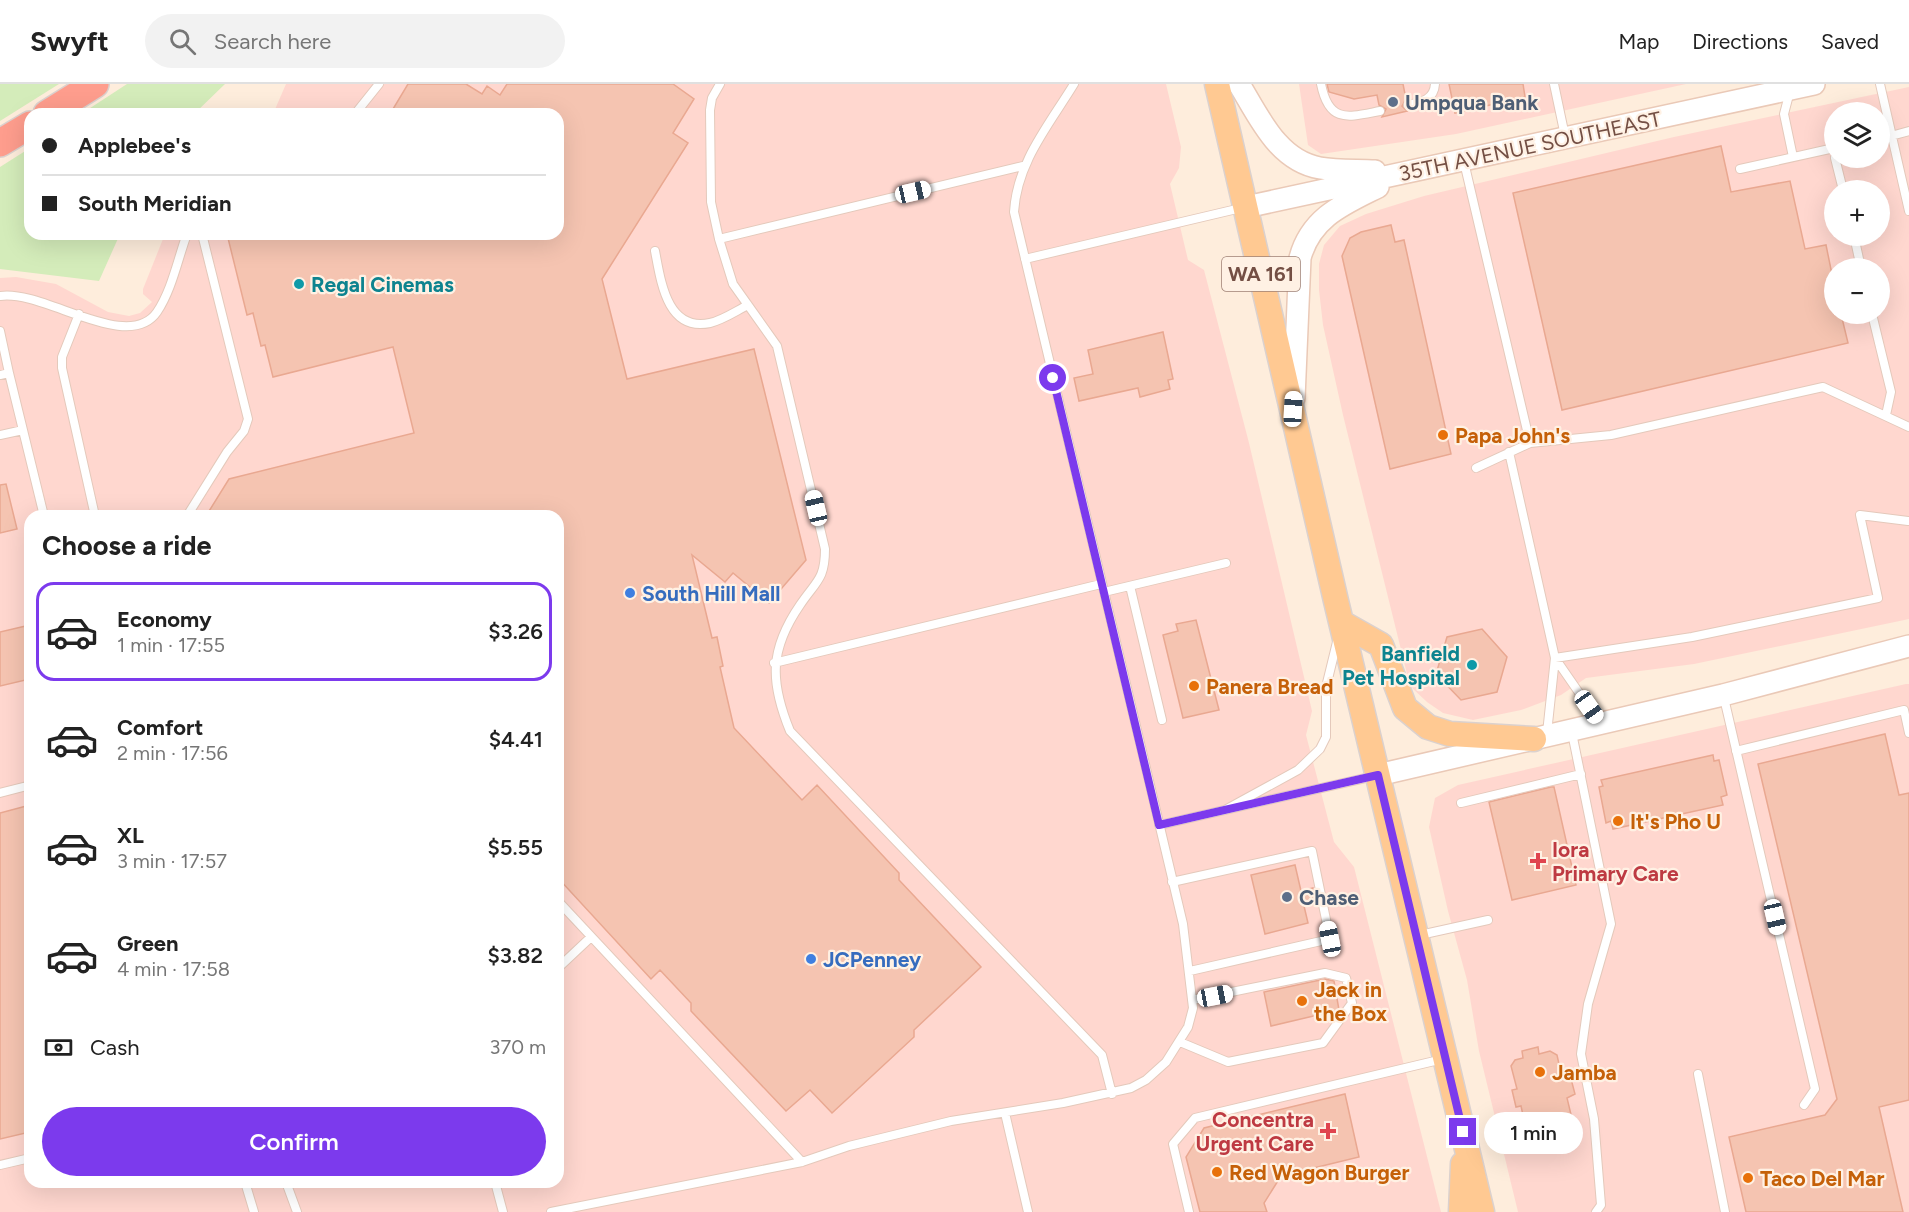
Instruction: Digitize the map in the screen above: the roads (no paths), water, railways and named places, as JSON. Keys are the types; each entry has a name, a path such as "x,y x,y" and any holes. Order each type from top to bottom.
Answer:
{"highway":[{"path":"57,108 96,84"},
{"path":"0,143 24,129"}],"main road":[{"name":"WA 161","path":"1217,84 1482,1212"},
{"path":"1342,623 1381,645 1405,708 1428,727 1450,734 1540,737"},
{"path":"1461,1212 1463,1132"}],"street":[{"path":"1239,84 1268,132 1299,162 1321,168 1406,173"},
{"name":"35TH AVENUE SOUTHEAST","path":"1246,207 1790,87 1814,84"},
{"path":"1293,409 1300,258 1308,235 1328,213 1406,173"},
{"path":"1378,775 1723,695 1909,646"}],"lane":[{"path":"360,108 379,84"},
{"path":"720,84 712,98 710,110 711,202 719,238 733,284 777,346 825,549 825,570 788,626 774,663 778,701 790,731 1102,1055 1112,1094"},
{"path":"552,1212 802,1162 849,1146 951,1121 1112,1094 1146,1080 1166,1062 1188,1027 1192,1000 1183,924 1014,212 1015,194 1023,166 1074,84"},
{"path":"1321,84 1327,105 1339,115 1351,117 1380,111"},
{"path":"1408,105 1428,99 1434,93 1435,84"},
{"path":"1554,84 1565,138"},
{"path":"1880,84 1909,211"},
{"path":"1790,87 1784,114 1793,157"},
{"path":"1890,137 1909,131"},
{"path":"1740,169 1793,157 1824,153"},
{"path":"1463,160 1530,443"},
{"path":"719,238 1023,166"},
{"path":"1025,259 1246,207"},
{"path":"0,296 8,295 34,300 112,325 128,327 151,319 162,301 185,240"},
{"path":"191,510 227,452 244,431 248,420 203,240"},
{"path":"655,251 662,290 675,315 693,324 711,323 748,305"},
{"path":"79,314 62,357 62,368 94,510"},
{"path":"1874,324 1891,392 1886,415"},
{"path":"0,331 43,510"},
{"path":"0,375 9,373"},
{"path":"1476,468 1530,443 1611,435 1823,387 1909,427"},
{"path":"0,435 23,430"},
{"path":"1509,452 1555,658 1600,723"},
{"path":"1555,658 1692,637 1878,598 1860,515 1909,521"},
{"path":"774,663 1103,588 1130,586 1226,563"},
{"path":"1130,586 1162,720"},
{"path":"1225,810 1298,770 1320,748 1326,737 1326,687 1342,623"},
{"path":"1540,737 1555,658"},
{"path":"1723,695 1815,1089 1804,1105"},
{"path":"1736,750 1904,710 1909,733"},
{"path":"1571,730 1611,924 1588,1004 1581,1054 1594,1119 1599,1209"},
{"path":"1461,803 1581,774"},
{"path":"1159,825 1378,775"},
{"path":"0,793 24,787"},
{"path":"1172,882 1312,851 1330,939 1190,971"},
{"path":"564,908 802,1162"},
{"path":"1417,936 1488,920"},
{"path":"564,962 591,937"},
{"path":"1180,1042 1228,1062 1323,1042 1352,1003 1346,978 1325,973 1192,1000"},
{"path":"1189,1212 1173,1144 1195,1118 1446,1058"},
{"path":"1698,1074 1725,1212"},
{"path":"1005,1113 1028,1212"},
{"path":"0,1165 24,1159"},
{"path":"247,1188 254,1212"},
{"path":"288,1188 297,1212"},
{"path":"496,1188 502,1212"}],"place":[{"name":"Umpqua Bank","path":"1393,102"},
{"name":"Regal Cinemas","path":"299,284"},
{"name":"Papa John's","path":"1443,435"},
{"name":"South Hill Mall","path":"630,593"},
{"name":"Banfield Pet Hospital","path":"1472,665"},
{"name":"Panera Bread","path":"1194,686"},
{"name":"It's Pho U","path":"1618,821"},
{"name":"Iora Primary Care","path":"1538,861"},
{"name":"Chase","path":"1287,897"},
{"name":"JCPenney","path":"811,959"},
{"name":"Jack in the Box","path":"1302,1001"},
{"name":"Jamba","path":"1540,1072"},
{"name":"Concentra Urgent Care","path":"1328,1131"},
{"name":"Red Wagon Burger","path":"1217,1172"},
{"name":"Taco Del Mar","path":"1748,1178"}]}
